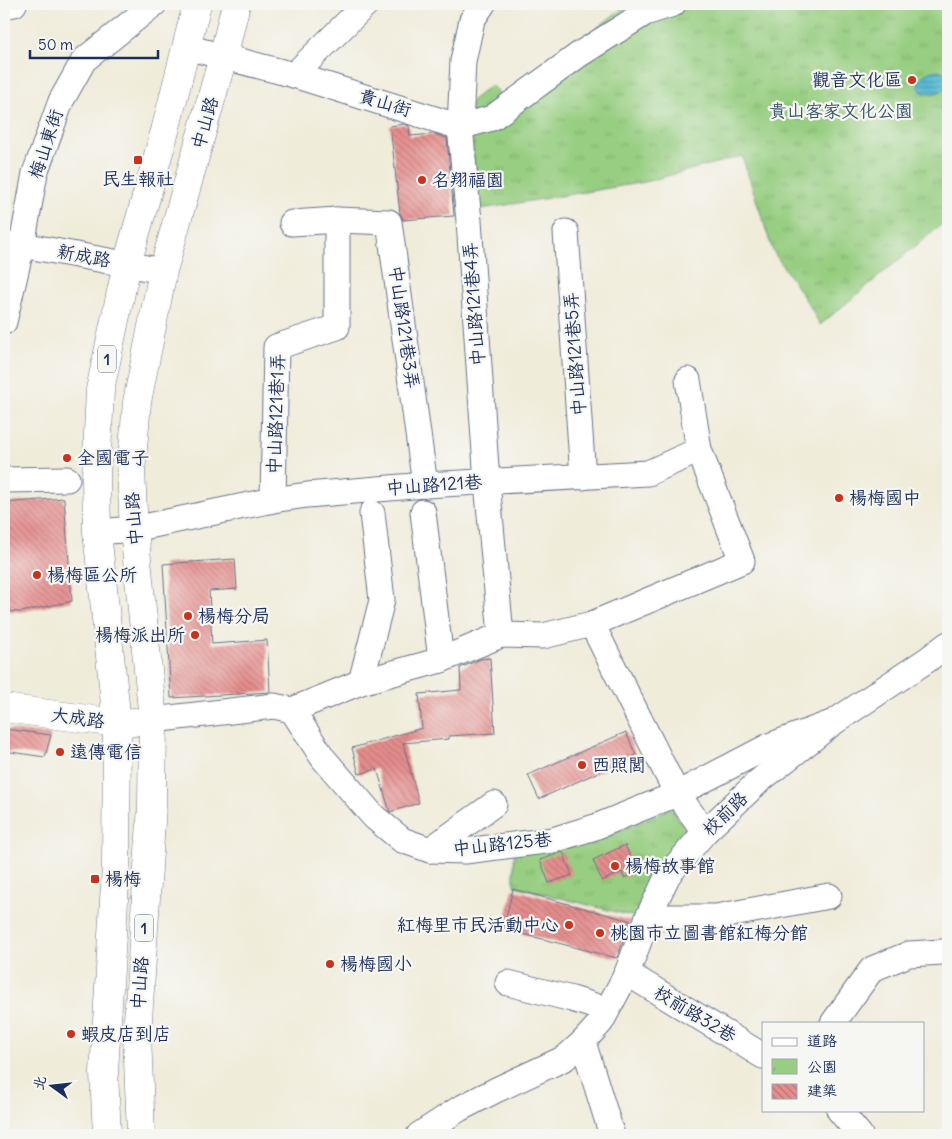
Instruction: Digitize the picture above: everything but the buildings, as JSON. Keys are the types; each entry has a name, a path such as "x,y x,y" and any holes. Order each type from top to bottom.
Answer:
{"main road":[{"name":"中山路","path":"107,1135 104,1073 116,866 117,723 97,532 96,477 100,390 127,264 197,4"},
{"name":"中山路","path":"141,1135 136,1034 152,806 153,720 134,529 131,472 137,402 163,271 236,4"},
{"name":"大成路","path":"4,708 117,723 153,720"}],"street":[{"path":"4,6 14,4"},
{"name":"梅山東街","path":"4,322 13,245 35,173 61,101 84,60 154,4"},
{"path":"294,75 366,4"},
{"path":"483,4 472,20 463,61 460,127 492,118 580,54 645,13 672,4"},
{"name":"貴山街","path":"186,47 294,75 460,127"},
{"name":"中山路121巷4弄","path":"460,127 487,488"},
{"path":"292,224 337,220"},
{"name":"中山路121巷3弄","path":"337,220 389,222 425,485"},
{"name":"中山路121巷1弄","path":"273,500 276,347 336,327 337,220"},
{"name":"中山路121巷5弄","path":"566,232 584,477"},
{"name":"新成路","path":"13,245 163,271"},
{"path":"153,720 274,706 292,710 361,682 441,660 501,635 543,636 592,624 742,561 700,450 688,380"},
{"name":"中山路121巷","path":"97,532 134,529 306,495 425,485 487,488 584,477 648,473 700,450"},
{"path":"4,480 67,479"},
{"path":"487,488 501,635"},
{"path":"423,512 441,660"},
{"path":"361,682 382,600 372,514"},
{"path":"592,624 677,794 704,832"},
{"name":"校前路","path":"419,1135 466,1105 565,1058 583,1042 601,1022 627,973 648,917 668,875 704,832 759,781 834,722 928,660 948,644"},
{"name":"中山路125巷","path":"292,710 324,758 374,818 402,840 430,850 465,851 553,840 595,827 677,794 769,746 834,722"},
{"path":"430,850 494,804"},
{"path":"648,917 716,917 829,896"},
{"path":"834,1022 872,969 909,954 942,952"},
{"name":"校前路32巷","path":"627,973 762,1055"},
{"path":"508,983 607,1010"},
{"path":"583,1042 612,1135"},
{"path":"841,1112 860,1135"}],"green space":[{"name":"貴山客家文化公園","path":"628,4 948,4 948,219 820,325 811,308 773,251 742,156 645,182 476,210 471,101 491,85 505,99"},
{"path":"671,808 689,833 635,917 514,886 514,853 577,846 611,834"}],"water":[{"path":"939,70 947,74 947,89 935,93 922,92 918,86 923,76 931,71"}],"place":[{"name":"觀音文化區","path":"912,80"},
{"name":"民生報社","path":"138,160"},
{"name":"名翔福園","path":"422,180"},
{"name":"全國電子","path":"67,458"},
{"name":"楊梅國中","path":"839,498"},
{"name":"楊梅區公所","path":"37,575"},
{"name":"楊梅分局","path":"188,616"},
{"name":"楊梅派出所","path":"195,635"},
{"name":"遠傳電信","path":"60,752"},
{"name":"西照閭","path":"582,765"},
{"name":"楊梅故事館","path":"615,866"},
{"name":"楊梅","path":"95,879"},
{"name":"紅梅里市民活動中心","path":"569,925"},
{"name":"桃園市立圖書館紅梅分館","path":"600,933"},
{"name":"楊梅國小","path":"330,964"},
{"name":"蝦皮店到店","path":"71,1034"}]}
